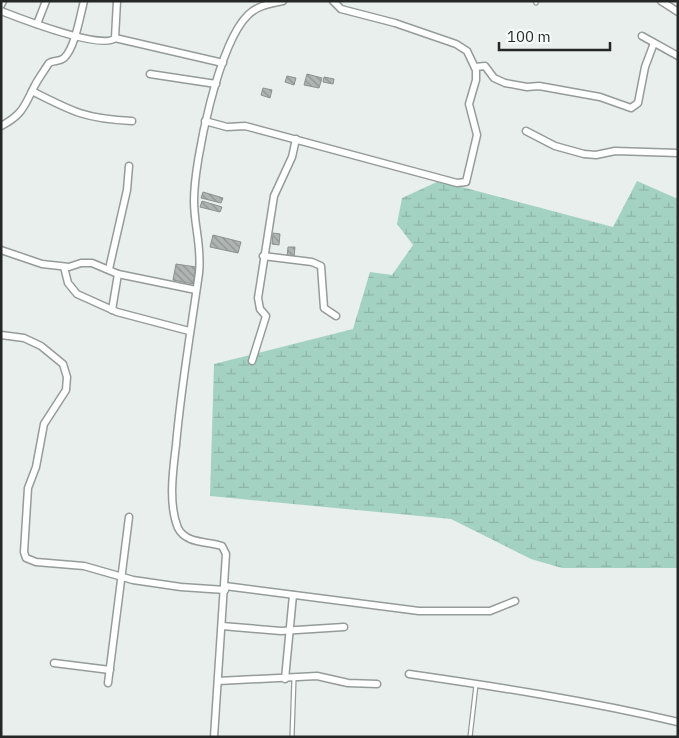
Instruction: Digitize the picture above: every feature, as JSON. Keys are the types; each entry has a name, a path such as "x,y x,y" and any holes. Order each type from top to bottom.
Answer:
{"street":[{"path":"1,5 3,1"},
{"path":"37,24 46,1"},
{"path":"1,126 20,113 49,63 62,60 66,56 75,36 84,1"},
{"path":"115,38 117,1"},
{"path":"214,737 225,588 226,560 224,548 215,543 187,538 178,526 174,511 175,455 200,245 194,201 196,172 205,121 223,63 234,38 247,16 263,5 283,1"},
{"path":"205,121 227,127 244,126 380,163 464,183 467,180 477,134 469,104 476,80 475,67 467,51 456,44 386,20 341,9 332,1"},
{"path":"661,1 678,12"},
{"path":"1,12 75,36 103,42 112,41 115,38 223,63"},
{"path":"642,36 678,56"},
{"path":"475,67 485,66 494,78 505,83 527,87 539,86 600,97 631,108 636,107 640,100 645,67 654,43"},
{"path":"150,74 216,84"},
{"path":"32,91 80,115 99,119 132,121"},
{"path":"526,131 555,146 584,154 596,155 615,151 678,153"},
{"path":"252,361 266,316 260,309 258,298 263,256 274,196 292,158 296,139"},
{"path":"109,269 127,190 129,166"},
{"path":"1,250 34,262 64,267 92,263 118,274 196,290"},
{"path":"263,256 312,262 321,266 324,308 336,316"},
{"path":"64,267 68,283 74,292 112,310 170,328 189,331"},
{"path":"112,310 118,274"},
{"path":"1,335 24,338 41,346 63,364 68,377 66,390 44,424 36,467 26,495 24,552 26,558 36,562 84,566 121,577 181,587 225,588 419,611 490,611 514,601"},
{"path":"108,683 129,517"},
{"path":"285,679 293,596"},
{"path":"222,626 290,630 344,627"},
{"path":"54,663 110,670"},
{"path":"409,674 634,712 678,722"},
{"path":"218,681 317,676 348,683 377,684"}],"lane":[{"path":"292,737 294,678"},
{"path":"470,737 476,684"}],"green space":[{"path":"439,181 613,227 637,181 678,199 678,568 562,568 531,559 451,519 210,496 214,364 353,329 370,272 392,275 413,245 397,224 402,198"}],"building":[{"path":"307,74 322,78 319,88 304,85"},
{"path":"287,76 296,78 294,85 285,82"},
{"path":"324,77 334,79 333,84 323,82"},
{"path":"263,88 272,90 270,98 261,95"},
{"path":"203,192 223,198 221,203 201,198"},
{"path":"202,201 222,207 220,212 200,207"},
{"path":"273,233 280,234 279,245 272,244"},
{"path":"213,235 241,242 238,253 210,247"},
{"path":"288,247 295,247 294,258 287,258"},
{"path":"176,264 196,267 193,284 173,280"}]}
